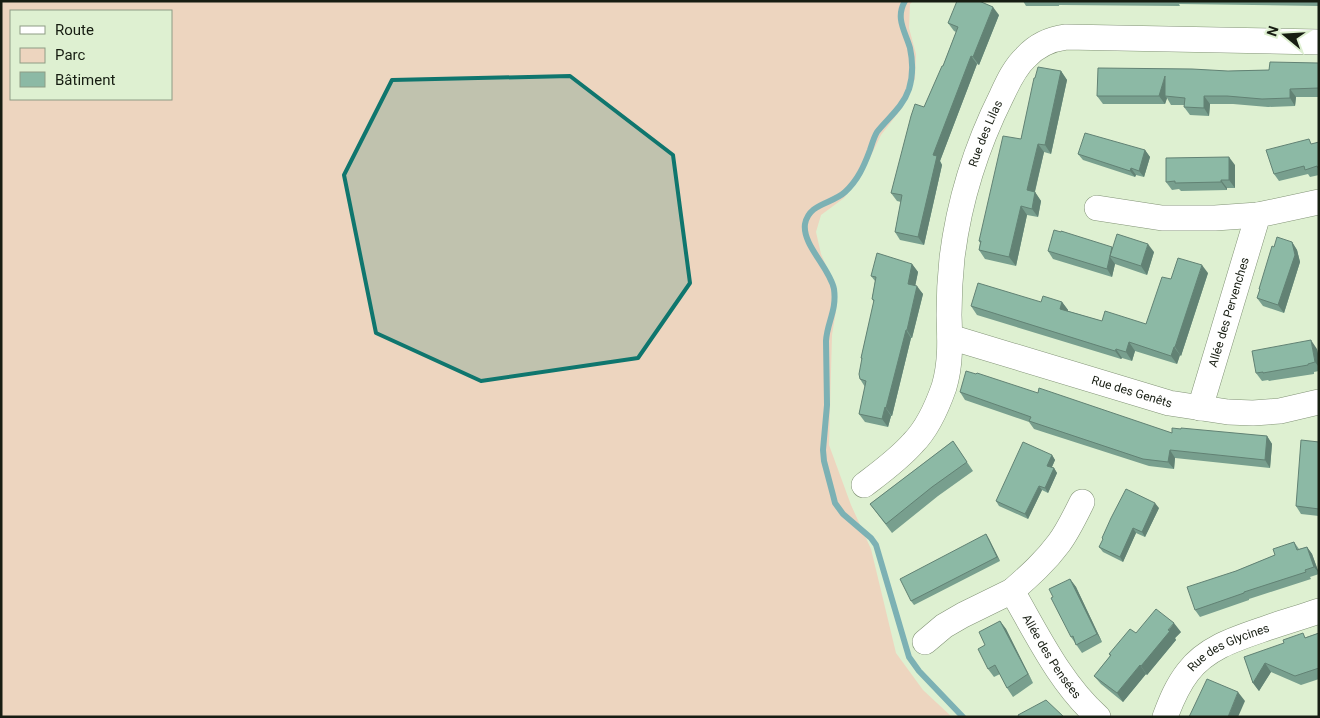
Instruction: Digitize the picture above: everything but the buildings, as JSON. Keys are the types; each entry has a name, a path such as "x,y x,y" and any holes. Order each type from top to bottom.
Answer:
{"street":[{"name":"Rue des Lilas","path":"864,485 900,457 914,443 926,427 936,408 944,386 948,366 952,258 967,185 990,118 1013,74 1032,51 1052,40 1075,36 1319,42"},
{"path":"1097,208 1162,218 1215,218 1258,215 1319,202"},
{"name":"Allée des Pervenches","path":"1200,408 1258,215"},
{"name":"Rue des Genêts","path":"950,337 1169,403 1228,412 1253,413 1280,411 1319,402"},
{"path":"925,642 944,626 1012,591 1032,574 1060,543 1082,502"},
{"name":"Allée des Pensées","path":"1012,591 1068,684 1098,717"},
{"name":"Rue des Glycines","path":"1165,717 1177,689 1188,671 1204,656 1234,639 1319,611"}],"highlighted area":[{"path":"570,76 673,155 690,283 638,358 481,381 376,333 344,175 392,80"}],"green space":[{"path":"1,1 913,1 910,4 909,28 916,54 915,79 902,108 881,135 860,178 844,198 821,215 816,232 821,254 837,290 832,335 829,445 851,505 871,549 896,653 923,690 952,717 1,717"}],"waterway":[{"path":"905,1 902,7 901,19 910,48 912,64 909,89 899,107 877,132 868,156 854,183 840,196 811,212 807,217 805,232 831,281 835,297 826,341 827,405 823,450 835,503 843,514 871,538 876,545 909,657 919,671 963,717"}]}
